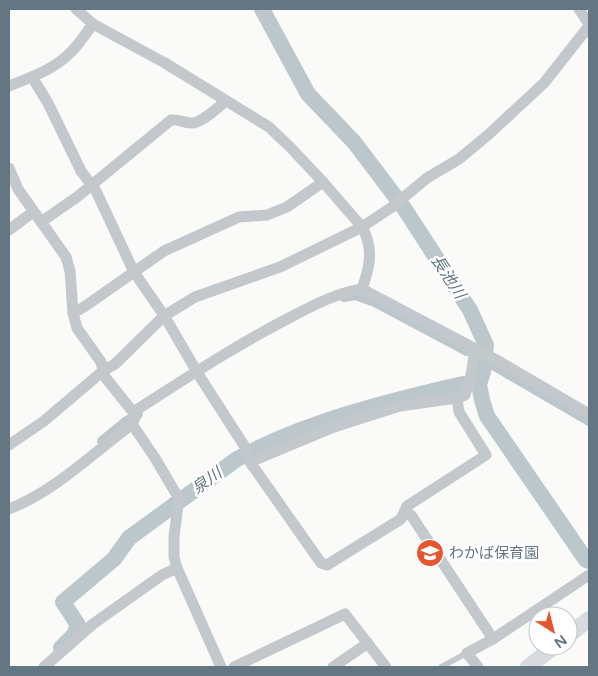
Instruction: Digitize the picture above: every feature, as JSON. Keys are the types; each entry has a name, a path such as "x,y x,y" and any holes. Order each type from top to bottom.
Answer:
{"main road":[{"path":"578,627 589,618"},
{"path":"528,667 542,656"}],"street":[{"path":"76,9 93,24 165,63 269,127 290,147 362,227 369,240 370,258 362,289"},
{"path":"9,445 44,421 115,364 164,316 195,297 280,267 362,227 392,208 428,178 459,159 495,129 544,83 589,25 579,9"},
{"path":"9,86 32,77 71,52 93,24"},
{"path":"32,77 48,103 81,171 96,191 134,272 164,316 248,456 321,563 327,564 401,519 407,506 486,456 459,412 457,398"},
{"path":"41,222 91,185 171,120 178,119 190,123 198,122 226,101"},
{"path":"9,168 18,189 66,257 70,270 73,313 77,328 101,362 105,377 133,417 178,501 174,537 176,568 221,667"},
{"path":"73,313 164,251 239,217 267,215 287,207 323,182"},
{"path":"9,230 33,212"},
{"path":"9,509 28,502 50,488 133,417 256,335 325,299 344,292 362,289 477,350 589,414"},
{"path":"248,456 400,406 457,398 465,395 468,390 477,350"},
{"path":"404,513 411,515 493,639"},
{"path":"44,667 93,624 162,575 176,568"},
{"path":"478,667 467,653 493,639 589,575"},
{"path":"234,667 345,614 386,667"},
{"path":"333,667 368,643"}],"lane":[{"path":"441,667 467,653"}],"waterway":[{"name":"長池川","path":"262,9 308,94 354,142 404,208 470,310 486,345 483,372 479,384 487,416 586,560 589,561"},
{"path":"344,297 355,295 375,302 467,351"},
{"path":"481,358 589,421"},
{"name":"泉川","path":"61,648 74,635 78,625 63,602 114,559 129,538 237,459 290,434 319,423 376,405 463,384"},
{"path":"102,441 138,414"}],"place":[{"name":"わかば保育園","path":"430,553"}]}
